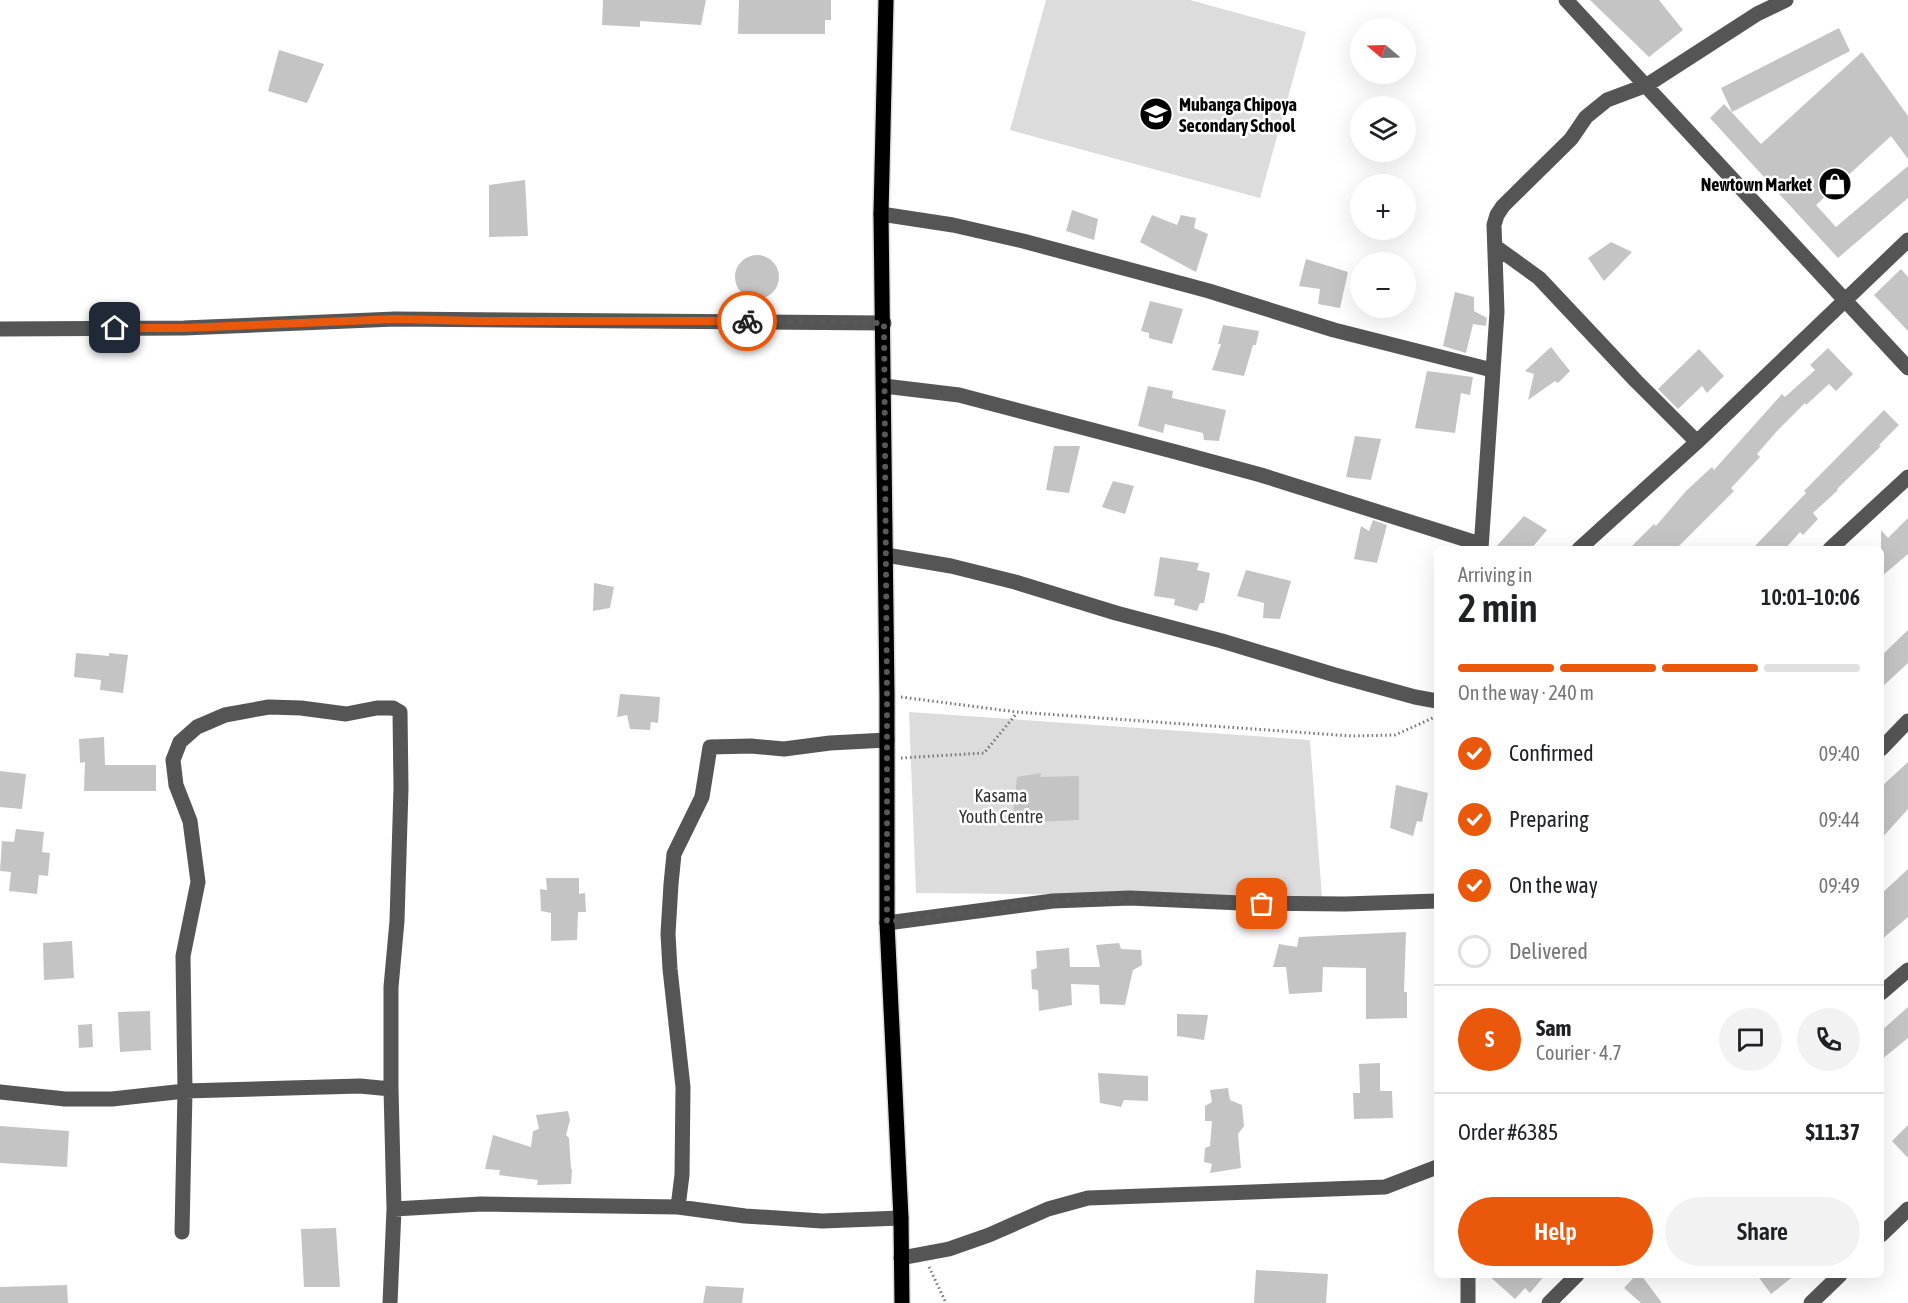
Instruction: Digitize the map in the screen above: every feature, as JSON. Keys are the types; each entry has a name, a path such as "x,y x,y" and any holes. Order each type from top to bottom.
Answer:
{"main road":[{"path":"886,0 881,214 886,555 887,922 901,1218 902,1303"}],"street":[{"path":"1566,0 1908,368"},
{"path":"884,386 960,395 1165,449 1261,475 1481,546 1497,312 1494,225 1497,215 1503,206 1571,139 1586,117 1607,100 1647,85 1758,14 1786,0"},
{"path":"881,214 953,225 1023,241 1209,291 1335,330 1492,370"},
{"path":"1582,546 1698,442 1908,240"},
{"path":"1496,247 1539,278 1636,381 1698,442"},
{"path":"0,328 184,328 395,319 884,323"},
{"path":"1833,546 1908,477"},
{"path":"886,555 951,566 1015,582 1335,675 1434,700"},
{"path":"182,1232 185,1091 183,956 198,882 190,821 176,785 172,760 180,742 197,727 225,715 269,707 301,708 346,714 377,708 393,708 400,712 401,798 397,921 391,987 394,1209 390,1302"},
{"path":"1884,746 1908,721"},
{"path":"678,1207 682,1174 683,1087 670,969 668,934 671,884 674,854 702,797 710,747 752,746 784,749 830,743 887,740"},
{"path":"887,922 1053,901 1130,898 1276,904 1434,901"},
{"path":"1884,990 1908,970"},
{"path":"0,1092 65,1099 112,1099 185,1091 360,1086 391,1089"},
{"path":"901,1258 949,1249 989,1235 1048,1209 1088,1198 1385,1187 1412,1179 1434,1168"},
{"path":"394,1209 481,1204 678,1207 745,1216 822,1221 901,1218"},
{"path":"1884,1232 1908,1209"},
{"path":"1468,1278 1468,1303"},
{"path":"1549,1303 1574,1278"},
{"path":"1811,1303 1837,1278"}],"path":[{"path":"887,695 1017,712 1351,736 1395,735 1434,717"},
{"path":"887,759 984,753 1017,712"},
{"path":"927,1253 930,1270 946,1303"}],"green space":[{"path":"1046,0 1190,0 1306,32 1260,198 1010,130"},
{"name":"Kasama Youth Centre","path":"909,712 1310,740 1322,897 916,893"}],"building":[{"path":"603,0 706,0 701,25 640,21 640,27 602,25"},
{"path":"739,0 831,0 831,20 825,20 825,34 738,34"},
{"path":"1590,0 1659,0 1683,30 1649,57"},
{"path":"1839,28 1850,51 1732,112 1721,88"},
{"path":"279,50 324,64 307,103 268,91"},
{"path":"1862,52 1908,116 1908,159 1891,136 1816,205 1836,227 1908,166 1908,198 1838,258 1710,118 1724,104 1761,144"},
{"path":"525,180 528,236 489,237 489,185"},
{"path":"1072,210 1098,219 1094,240 1066,231"},
{"path":"1152,215 1177,225 1181,215 1196,218 1194,228 1208,234 1196,272 1140,242"},
{"path":"1611,242 1632,252 1604,281 1588,258"},
{"path":"757,255 772,262 779,277 772,292 757,299 742,292 735,277 742,262"},
{"path":"1306,259 1348,272 1340,308 1318,304 1320,289 1299,286"},
{"path":"1901,269 1908,277 1908,331 1874,295"},
{"path":"1455,292 1474,297 1474,311 1487,318 1486,326 1473,324 1466,353 1443,346"},
{"path":"1150,301 1183,309 1172,344 1149,338 1149,333 1141,331"},
{"path":"1223,325 1259,331 1244,376 1212,370 1221,344 1218,344"},
{"path":"1551,347 1570,371 1558,383 1555,381 1528,400 1534,374 1525,371"},
{"path":"1828,348 1853,374 1836,391 1829,384 1806,405 1805,403 1757,454 1760,457 1731,488 1734,491 1679,546 1632,546 1654,524 1656,526 1686,491 1712,467 1714,470 1782,394 1785,397 1815,370 1810,365"},
{"path":"1699,349 1724,376 1707,393 1702,386 1678,409 1658,389"},
{"path":"1427,371 1473,377 1470,395 1461,393 1455,433 1415,428"},
{"path":"1148,386 1173,391 1172,398 1226,410 1219,441 1204,440 1203,433 1165,424 1163,433 1138,426"},
{"path":"1884,410 1899,425 1838,490 1813,513 1818,519 1803,535 1800,532 1788,546 1755,546 1806,493 1804,491"},
{"path":"1355,436 1381,439 1371,480 1346,477"},
{"path":"1054,446 1080,446 1069,493 1046,490"},
{"path":"1113,481 1134,486 1125,514 1102,507"},
{"path":"1524,516 1547,530 1534,546 1497,546"},
{"path":"1908,518 1908,554 1884,574 1884,546 1881,546 1881,530 1888,538"},
{"path":"1373,520 1387,525 1377,563 1354,559 1361,526 1369,531"},
{"path":"1160,557 1199,563 1197,570 1210,573 1204,603 1200,603 1197,611 1174,605 1175,599 1154,596"},
{"path":"1246,570 1291,581 1280,619 1263,618 1264,603 1237,596"},
{"path":"594,583 614,587 610,608 593,611"},
{"path":"1908,630 1908,663 1884,685 1884,653"},
{"path":"76,653 128,655 123,693 100,690 101,680 74,677"},
{"path":"620,694 660,697 658,723 651,722 650,730 630,729 627,715 617,717"},
{"path":"104,737 105,765 156,765 156,791 84,791 85,762 80,763 79,739"},
{"path":"1908,762 1908,809 1884,836 1884,784"},
{"path":"0,771 26,774 22,809 0,807"},
{"path":"1041,773 1040,777 1079,776 1079,820 1012,823 1017,777"},
{"path":"1396,785 1428,793 1422,822 1417,821 1413,836 1390,828"},
{"path":"16,829 44,832 42,852 50,853 48,876 39,875 37,894 9,891 11,872 0,871 2,841 14,842"},
{"path":"1908,869 1908,917 1884,937 1884,891"},
{"path":"546,878 579,878 579,894 585,893 586,912 578,912 577,940 551,941 551,913 541,911 540,889 547,890"},
{"path":"1406,932 1404,992 1407,992 1407,1018 1366,1019 1366,968 1323,967 1322,992 1289,994 1286,967 1273,967 1279,944 1297,947 1299,937"},
{"path":"72,941 74,978 44,980 43,943"},
{"path":"1119,943 1121,949 1141,950 1142,965 1133,970 1125,1005 1100,1004 1099,985 1071,984 1072,1005 1039,1011 1038,990 1032,989 1031,970 1037,968 1036,951 1069,948 1070,967 1100,967 1096,945"},
{"path":"1908,1007 1908,1038 1884,1058 1884,1028"},
{"path":"150,1011 151,1050 120,1052 118,1012"},
{"path":"1177,1014 1208,1015 1204,1040 1177,1036"},
{"path":"92,1024 93,1047 79,1048 78,1025"},
{"path":"1380,1063 1380,1091 1392,1091 1393,1118 1354,1119 1353,1093 1360,1093 1359,1064"},
{"path":"1098,1073 1148,1076 1148,1101 1124,1100 1121,1107 1100,1103"},
{"path":"1228,1088 1230,1100 1242,1105 1244,1126 1238,1134 1241,1168 1210,1173 1212,1164 1204,1162 1205,1148 1210,1146 1212,1121 1205,1121 1205,1106 1212,1102 1210,1090"},
{"path":"568,1111 570,1120 566,1135 569,1138 571,1184 537,1185 538,1180 499,1175 500,1170 485,1169 493,1135 531,1147 533,1131 539,1129 536,1115"},
{"path":"1908,1125 1908,1158 1892,1141"},
{"path":"0,1126 69,1131 67,1167 0,1163"},
{"path":"336,1228 340,1287 304,1287 301,1229"},
{"path":"1256,1270 1328,1274 1326,1303 1254,1303"},
{"path":"1491,1278 1542,1278 1530,1293 1525,1288 1515,1299"},
{"path":"1633,1278 1643,1278 1662,1303 1641,1303 1624,1288"},
{"path":"1759,1278 1791,1278 1771,1294"},
{"path":"67,1285 68,1303 0,1303 0,1287"},
{"path":"706,1286 744,1288 742,1303 703,1303"}],"way so far":[{"path":"747,321 884,323 887,922 1053,901 1130,898 1262,904"}],"place":[{"name":"Mubanga Chipoya Secondary School","path":"1156,114"},
{"name":"Newtown Market","path":"1835,184"}],"route":[{"path":"115,328 184,328 395,319 747,321"}]}
